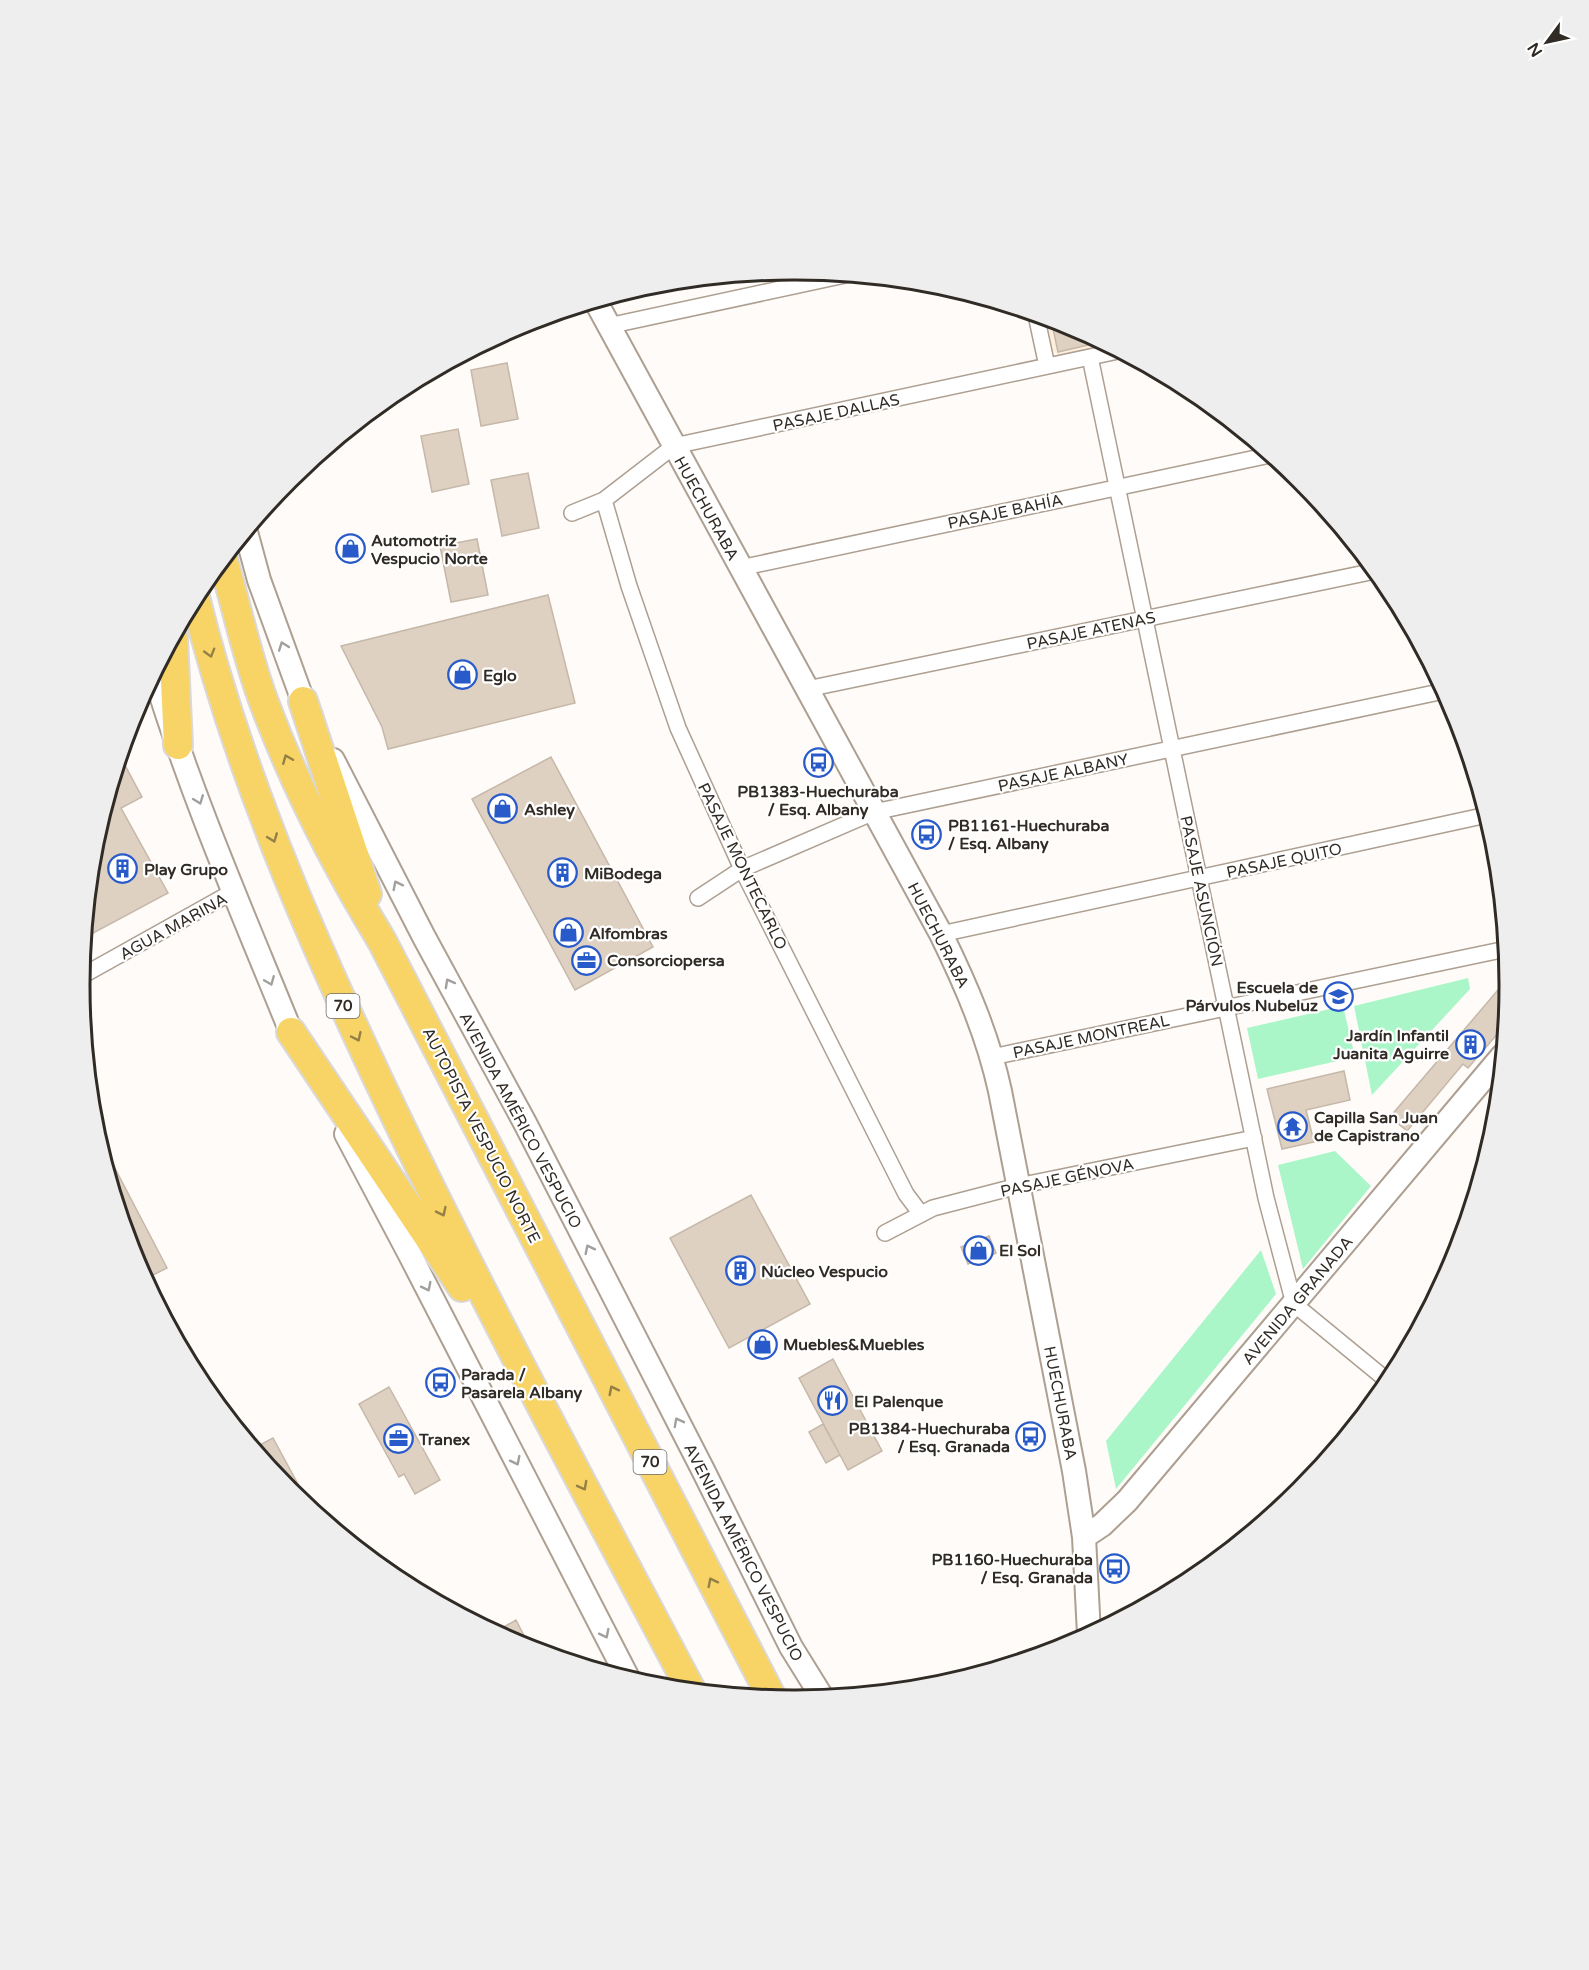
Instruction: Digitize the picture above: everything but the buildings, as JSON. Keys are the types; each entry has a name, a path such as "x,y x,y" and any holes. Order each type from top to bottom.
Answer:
{"highway":[{"name":"AUTOPISTA VESPUCIO NORTE","path":"225,571 265,703 294,775 338,866 382,941 767,1689"},
{"name":"70","path":"199,610 228,716 246,769 312,938 450,1229 686,1680"},
{"path":"174,653 178,745"},
{"path":"303,701 382,941"},
{"path":"291,1032 536,1397"},
{"path":"645,1603 672,1678"},
{"path":"739,1634 783,1690"}],"main road":[{"name":"HUECHURABA","path":"599,309 941,934 967,987 992,1057 1074,1471 1084,1537 1089,1625"},
{"name":"AVENIDA AMÉRICO VESPUCIO","path":"248,541 259,580 303,701 424,937 525,1123 791,1647 817,1689"},
{"path":"158,684 178,745 291,1032 409,1253 623,1668"},
{"name":"AVENIDA GRANADA","path":"1084,1537 1112,1516 1127,1501 1294,1304 1493,1078"}],"street":[{"path":"608,326 817,281"},
{"path":"1038,324 1047,366"},
{"name":"PASAJE DALLAS","path":"572,513 604,500 674,447 1107,353"},
{"name":"PASAJE ASUNCIÓN","path":"1090,357 1266,1198 1294,1304"},
{"name":"PASAJE BAHÍA","path":"740,568 1261,457"},
{"name":"PASAJE MONTECARLO","path":"604,500 629,586 678,728 742,869 906,1194 921,1214"},
{"name":"PASAJE ATENAS","path":"807,689 1365,573"},
{"name":"PASAJE ALBANY","path":"698,898 742,869 874,812 1435,693"},
{"name":"PASAJE QUITO","path":"941,934 1478,817"},
{"name":"AGUA MARINA","path":"91,971 234,891"},
{"name":"PASAJE MONTREAL","path":"992,1057 1498,951"},
{"name":"PASAJE GÉNOVA","path":"885,1233 933,1208 1018,1186 1254,1138"},
{"path":"1294,1304 1381,1375"}],"shaded area":[{"path":"1048,328 1099,350 1062,358 1053,351"}],"green space":[{"path":"1468,978 1470,989 1372,1095 1354,1006"},
{"path":"1343,1006 1355,1057 1258,1079 1247,1028"},
{"path":"1335,1151 1371,1186 1303,1269 1278,1165"},
{"path":"1261,1250 1276,1294 1116,1489 1106,1441"}],"place":[{"name":"Automotriz Vespucio Norte","path":"350,549"},
{"name":"Eglo","path":"462,675"},
{"name":"PB1383-Huechuraba / Esq. Albany","path":"818,763"},
{"name":"Ashley","path":"503,809"},
{"name":"PB1161-Huechuraba / Esq. Albany","path":"927,834"},
{"name":"Play Grupo","path":"123,869"},
{"name":"MiBodega","path":"563,873"},
{"name":"Alfombras","path":"568,933"},
{"name":"Consorciopersa","path":"586,960"},
{"name":"Escuela de Párvulos Nubeluz","path":"1339,996"},
{"name":"Jardín Infantil Juanita Aguirre","path":"1470,1044"},
{"name":"Capilla San Juan de Capistrano","path":"1293,1126"},
{"name":"El Sol","path":"978,1250"},
{"name":"Núcleo Vespucio","path":"740,1271"},
{"name":"Muebles&Muebles","path":"762,1344"},
{"name":"Parada / Pasarela Albany","path":"440,1383"},
{"name":"El Palenque","path":"833,1401"},
{"name":"PB1384-Huechuraba / Esq. Granada","path":"1031,1437"},
{"name":"Tranex","path":"398,1439"},
{"name":"PB1160-Huechuraba / Esq. Granada","path":"1114,1568"}]}
